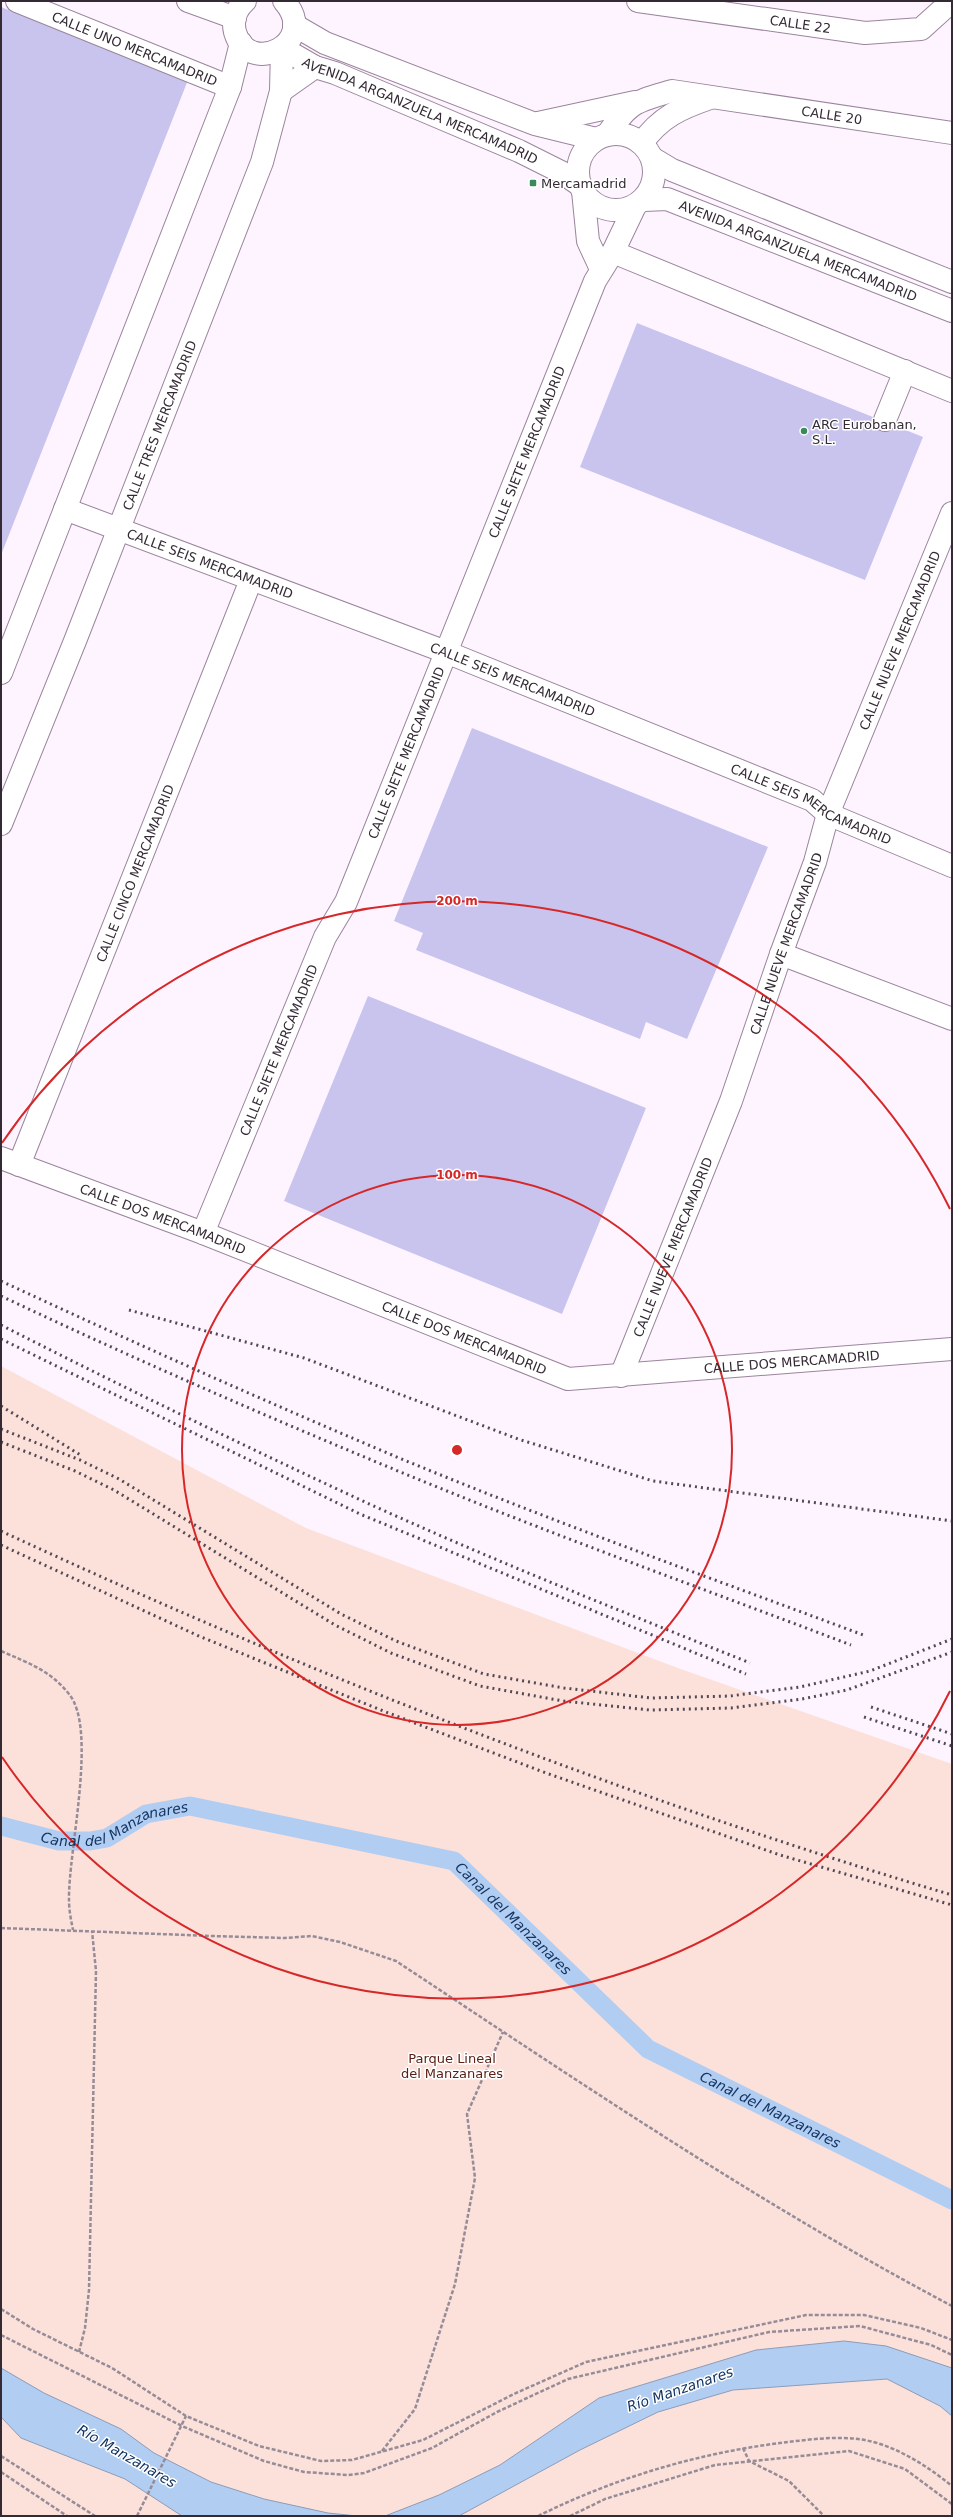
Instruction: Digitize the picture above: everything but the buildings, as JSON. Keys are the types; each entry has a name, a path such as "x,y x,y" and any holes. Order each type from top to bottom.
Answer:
{"lane":[{"name":"CALLE UNO MERCAMADRID","path":"16,1 230,87"},
{"path":"188,1 240,9 234,27 241,43 248,49 265,54 282,48 293,33 294,25 290,8 284,1"},
{"name":"CALLE 22","path":"638,1 865,33 921,28 952,1"},
{"name":"AVENIDA ARGANZUELA MERCAMADRID","path":"294,25 325,43 535,124 602,137"},
{"path":"1,673 230,87 241,43"},
{"name":"AVENIDA ARGANZUELA MERCAMADRID","path":"282,48 315,66 335,72 519,151 561,172 581,188"},
{"name":"CALLE TRES MERCAMADRID","path":"1,824 75,641 117,529 262,162 281,91 282,48"},
{"path":"281,91 315,66"},
{"name":"CALLE 20","path":"535,124 635,102 672,91 952,133"},
{"path":"647,150 666,116 685,106 711,98"},
{"path":"635,102 581,157 578,168 588,241 607,260 905,371 952,390"},
{"path":"602,137 625,135 672,170 952,282"},
{"path":"581,188 596,206 606,210 620,210 639,203 650,191 654,180 655,169 647,150"},
{"name":"AVENIDA ARGANZUELA MERCAMADRID","path":"639,203 667,199 952,311"},
{"name":"CALLE SIETE MERCAMADRID","path":"203,1233 324,938 346,902 446,652 607,260 639,203"},
{"path":"885,420 905,371"},
{"name":"CALLE SEIS MERCAMADRID","path":"64,509 446,652 812,800 828,814 952,866"},
{"name":"CALLE NUEVE MERCAMADRID","path":"621,1376 731,1101 781,954 815,862 828,814 952,513"},
{"name":"CALLE CINCO MERCAMADRID","path":"10,1162 251,580"},
{"path":"781,954 952,1019"},
{"name":"CALLE DOS MERCAMADRID","path":"10,1162 203,1233 568,1379 952,1350"}],"path":[{"path":"1,1651 47,1671 70,1695 82,1727 69,1900 73,1930"},
{"path":"1,1928 234,1937 285,1938 312,1936 340,1942 396,1961 709,2166 871,2263 952,2306"},
{"path":"79,2352 85,2328 88,2290 96,1971 92,1931"},
{"path":"382,2452 415,2409 455,2284 475,2178 467,2114 503,2032"},
{"path":"1,2309 33,2329 112,2368 186,2416 259,2446 321,2461 352,2460 423,2440 516,2393 586,2362 806,2315 864,2315 921,2328 952,2340"},
{"path":"1,2335 182,2426 264,2461 304,2472 348,2475 364,2473 432,2448 497,2412 568,2379 769,2332 860,2326 932,2345 952,2355"},
{"path":"137,2516 186,2416"},
{"path":"538,2516 578,2496 672,2463 743,2448 804,2440 858,2439 886,2446 930,2469 952,2486"},
{"path":"743,2448 749,2461 789,2481 824,2516"},
{"path":"570,2516 605,2499 714,2465 849,2451 905,2469 952,2504"},
{"path":"1,2456 95,2516"},
{"path":"1,2472 67,2516"}],"green space":[{"name":"Parque Lineal del Manzanares","path":"1,1366 306,1528 678,1668 952,1764 952,2516 1,2516"}],"water":[{"name":"Río Manzanares","path":"844,2341 886,2346 952,2368 952,2416 940,2406 887,2379 733,2390 658,2412 580,2450 459,2516 385,2516 439,2495 500,2465 599,2398 756,2350"},
{"name":"Río Manzanares","path":"1,2368 44,2393 121,2429 154,2453 211,2482 264,2499 328,2513 357,2516 182,2516 125,2479 21,2438 1,2417"}],"waterway":[{"name":"Canal del Manzanares","path":"1,1826 59,1841 90,1841 107,1838 146,1814 190,1806 454,1861 648,2049 952,2200"}],"railway":[{"path":"1,1281 195,1370 392,1455 569,1525 866,1636"},
{"path":"1,1296 192,1383 337,1446 444,1490 851,1645"},
{"path":"129,1310 304,1358 518,1439 653,1481 952,1521"},
{"path":"1,1325 182,1415 365,1502 509,1565 750,1663"},
{"path":"1,1339 360,1514 746,1674"},
{"path":"1,1406 82,1456"},
{"path":"1,1429 80,1460 119,1479 341,1614 396,1641 484,1674 564,1688 651,1698 730,1696 800,1687 870,1671 952,1639"},
{"path":"1,1442 75,1471 114,1490 335,1625 391,1653 480,1686 563,1701 650,1710 731,1708 802,1699 847,1690 952,1652"},
{"path":"1,1531 234,1635 470,1730 589,1775 709,1817 952,1895"},
{"path":"1,1545 201,1637 386,1712 546,1773 780,1855 952,1905"},
{"path":"871,1707 952,1734"},
{"path":"864,1717 952,1746"}],"place":[{"name":"Mercamadrid","path":"533,183"},
{"name":"ARC Eurobanan, S.L.","path":"804,431"}]}
